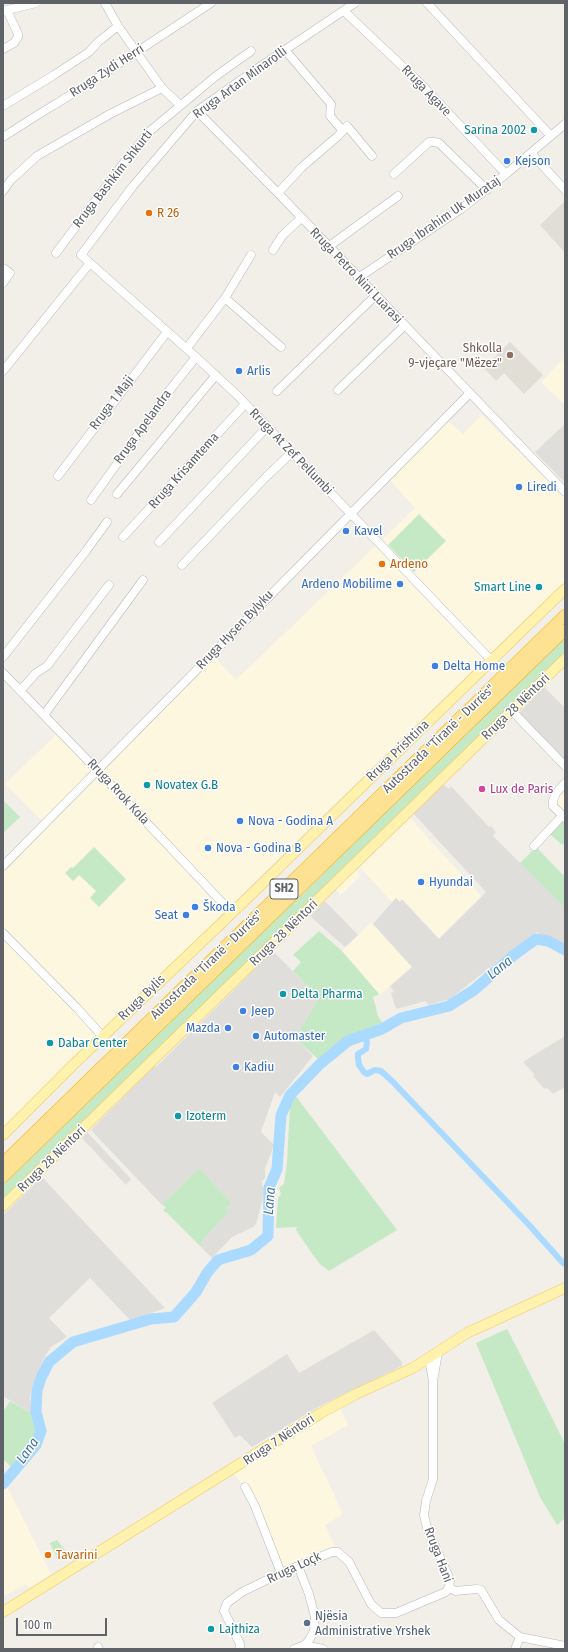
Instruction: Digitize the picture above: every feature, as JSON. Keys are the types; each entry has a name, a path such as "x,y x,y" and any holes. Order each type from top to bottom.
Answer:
{"highway":[{"name":"Autostrada \"Tiranë - Durrës\"","path":"3,1164 565,615"},
{"name":"Autostrada \"Tiranë - Durrës\"","path":"3,1177 565,630"}],"main road":[{"name":"Rruga Prishtina","path":"232,913 565,589"},
{"name":"Rruga 28 Nëntori","path":"3,1206 565,659"},
{"name":"Rruga Bylis","path":"3,1135 75,1063 232,913"},
{"name":"Rruga 7 Nëntori","path":"3,1612 321,1413 356,1394 408,1371 467,1333 565,1288"}],"street":[{"path":"3,48 14,43 18,37 5,11 36,3"},
{"path":"105,3 118,26 162,88 180,105"},
{"name":"Rruga Zydi Herri","path":"3,137 86,86 211,3"},
{"name":"Rruga Artan Minarolli","path":"81,255 134,186 197,111 356,3"},
{"path":"427,3 551,136"},
{"name":"Rruga Agave","path":"344,11 420,83 506,174"},
{"path":"3,106 89,52 98,42 118,26"},
{"path":"285,50 331,104 330,116 343,131"},
{"name":"Rruga Bashkim Shkurti","path":"56,253 126,160 150,131 222,71 251,51"},
{"path":"3,191 11,180 37,156 110,114 162,88"},
{"name":"Rruga Petro Nini Luarasi","path":"197,111 278,193 469,394 565,492"},
{"name":"Rruga Ibrahim Uk Murataj","path":"358,278 487,190 565,124"},
{"path":"278,193 302,167 347,126 372,156"},
{"path":"394,174 429,142 434,142 439,143 487,190"},
{"path":"531,153 565,190"},
{"path":"328,247 398,196"},
{"path":"273,250 282,236 301,218"},
{"path":"187,348 225,298 251,254"},
{"name":"Rruga At Zef Pellumbi","path":"81,255 216,375 292,452 491,660"},
{"path":"3,371 90,263"},
{"path":"3,268 10,273 3,283"},
{"path":"277,391 375,296"},
{"path":"225,298 281,347"},
{"path":"338,390 404,326"},
{"name":"Rruga 1 Maji","path":"58,476 167,332"},
{"name":"Rruga Apelandra","path":"92,500 169,391 196,357"},
{"path":"117,494 216,375"},
{"name":"Rruga Hysen Bylyku","path":"3,866 469,394"},
{"name":"Rruga Krisamtema","path":"124,537 245,404"},
{"path":"159,542 267,427"},
{"path":"182,565 266,476 292,452"},
{"path":"3,657 107,522"},
{"path":"44,715 143,580"},
{"path":"20,690 36,673 46,666 109,585"},
{"name":"Rruga Rrok Kola","path":"3,673 98,770 232,913"},
{"path":"512,711 565,766"},
{"path":"534,846 564,817 553,806 553,802 556,793 565,783"},
{"path":"3,933 103,1037"},
{"name":"Rruga Hani","path":"438,1352 434,1381 433,1479 426,1501 424,1515 429,1533 448,1575 450,1581 449,1588 456,1591 480,1590 499,1620 520,1637 565,1646"},
{"name":"Rruga Hani","path":"429,1358 434,1381"},
{"path":"245,1487 255,1506 281,1573"},
{"name":"Rruga Loçk","path":"240,1649 240,1644 226,1616 224,1607 238,1595 281,1573 324,1554 338,1552 350,1562 371,1604 381,1612 389,1614 396,1613 446,1592 449,1588"},
{"path":"298,1566 311,1599 315,1617 314,1631 305,1645"},
{"path":"515,1649 520,1637"},
{"path":"294,1649 305,1645 323,1649"}],"shaded area":[{"path":"565,201 565,253 540,225"},
{"name":"Shkolla 9-vjeçare \"Mëzez\"","path":"510,342 543,375 524,394 504,373 496,381 484,368"},
{"path":"565,357 565,405 541,382"},
{"path":"482,415 565,498 565,581 292,845 163,973 97,1034 3,1128 3,870 46,825 5,784 62,729 101,771 215,658 236,680 415,508 389,479 448,421 463,434"},
{"path":"565,424 565,483 535,452"},
{"path":"544,687 565,708 565,760 519,713"},
{"path":"442,783 449,789 451,786 489,827 491,826 496,832 493,836 565,908 565,946 554,939 545,938 537,932 450,999 428,1005 426,1001 396,1009 391,993 394,992 390,986 412,967 373,924 396,898 400,902 402,899 439,939 486,892 412,812"},
{"path":"565,787 565,814 556,803 557,796"},
{"name":"Hyundai","path":"410,818 482,897 438,939 402,899 400,902 396,898 392,902 360,867"},
{"path":"355,869 361,875 341,895 336,889"},
{"path":"325,901 358,935 345,947 310,916"},
{"path":"371,922 412,967 380,995 342,951"},
{"path":"272,950 319,998 295,1038 313,1056 280,1097 275,1092 261,1132 274,1145 265,1169 265,1178 262,1181 262,1186 264,1187 262,1202 256,1224 253,1227 232,1237 212,1258 200,1246 203,1244 201,1242 229,1212 226,1208 232,1203 199,1168 162,1205 91,1130 154,1066 156,1067 237,987"},
{"path":"565,1036 565,1087 553,1094 547,1088 544,1089 533,1076 535,1075 523,1062"},
{"path":"87,1132 131,1179 126,1185 82,1138"},
{"path":"42,1177 165,1308 131,1321 90,1278 49,1318 67,1337 51,1347 43,1360 32,1387 30,1398 32,1410 29,1412 3,1396 3,1215"},
{"path":"374,1330 402,1362 402,1366 318,1407 252,1447 240,1435 235,1438 212,1403 287,1354 299,1373"},
{"path":"338,1403 348,1425 311,1446 343,1514 325,1525 334,1545 332,1552 281,1573 245,1487 231,1471"},
{"path":"7,1487 51,1574 29,1588 26,1584 5,1596 3,1591 3,1489"}],"green space":[{"path":"419,514 446,541 414,572 388,545"},
{"path":"565,634 565,653 3,1200 3,1182 294,900 302,895 322,875 325,869"},
{"path":"3,800 20,817 3,833"},
{"path":"561,820 565,822 565,842 562,845 550,834"},
{"path":"94,847 126,879 99,907 90,898 96,891 79,875 73,881 65,873 71,867 73,868"},
{"path":"536,847 563,875 565,874 565,908 520,863"},
{"path":"319,931 342,951 379,994 373,997 378,1016 384,1025 348,1038 320,1061 295,1038 319,998 293,971 301,962 293,955"},
{"path":"295,1095 397,1230 329,1271 320,1264 313,1255 296,1230 297,1227 276,1228 278,1198 281,1194 279,1188 284,1184 287,1163 290,1104"},
{"path":"199,1168 232,1203 226,1208 229,1212 201,1242 203,1244 200,1246 166,1212 163,1211 166,1207 162,1205"},
{"path":"507,1329 565,1444 565,1518 557,1525 540,1497 476,1343"},
{"path":"10,1401 29,1412 32,1410 37,1432 11,1467 3,1459 3,1412"},
{"path":"57,1540 68,1554 58,1560 50,1543"}],"waterway":[{"name":"Lana","path":"3,1484 36,1445 41,1431 36,1412 37,1390 49,1362 73,1342 151,1319 174,1317 196,1292 207,1273 218,1260 251,1250 268,1236 269,1188 277,1169 281,1115 290,1095 320,1064 348,1041 382,1029 401,1018 449,1006 474,990 514,955 536,939 548,941 565,950"},
{"path":"364,1036 367,1042 366,1049 358,1054 359,1065 364,1072 367,1074 375,1070 381,1071 393,1082 530,1226 563,1263"}],"place":[{"name":"Sarina 2002","path":"534,130"},
{"name":"Kejson","path":"507,161"},
{"name":"R 26","path":"149,213"},
{"name":"Shkolla 9-vjeçare \"Mëzez\"","path":"510,355"},
{"name":"Arlis","path":"239,371"},
{"name":"Liredi","path":"519,487"},
{"name":"Kavel","path":"346,531"},
{"name":"Ardeno","path":"382,564"},
{"name":"Ardeno Mobilime","path":"400,584"},
{"name":"Smart Line","path":"539,587"},
{"name":"Delta Home","path":"435,666"},
{"name":"Novatex G.B","path":"147,785"},
{"name":"Lux de Paris","path":"482,789"},
{"name":"Nova - Godina A","path":"240,821"},
{"name":"Nova - Godina B","path":"208,848"},
{"name":"Hyundai","path":"421,882"},
{"name":"Škoda","path":"195,907"},
{"name":"Seat","path":"186,915"},
{"name":"Delta Pharma","path":"283,994"},
{"name":"Jeep","path":"243,1011"},
{"name":"Mazda","path":"228,1028"},
{"name":"Automaster","path":"256,1036"},
{"name":"Dabar Center","path":"50,1043"},
{"name":"Kadiu","path":"236,1067"},
{"name":"Izoterm","path":"178,1116"},
{"name":"Tavarini","path":"48,1555"},
{"name":"Njësia Administrative Yrshek","path":"307,1623"},
{"name":"Lajthiza","path":"211,1629"}]}
